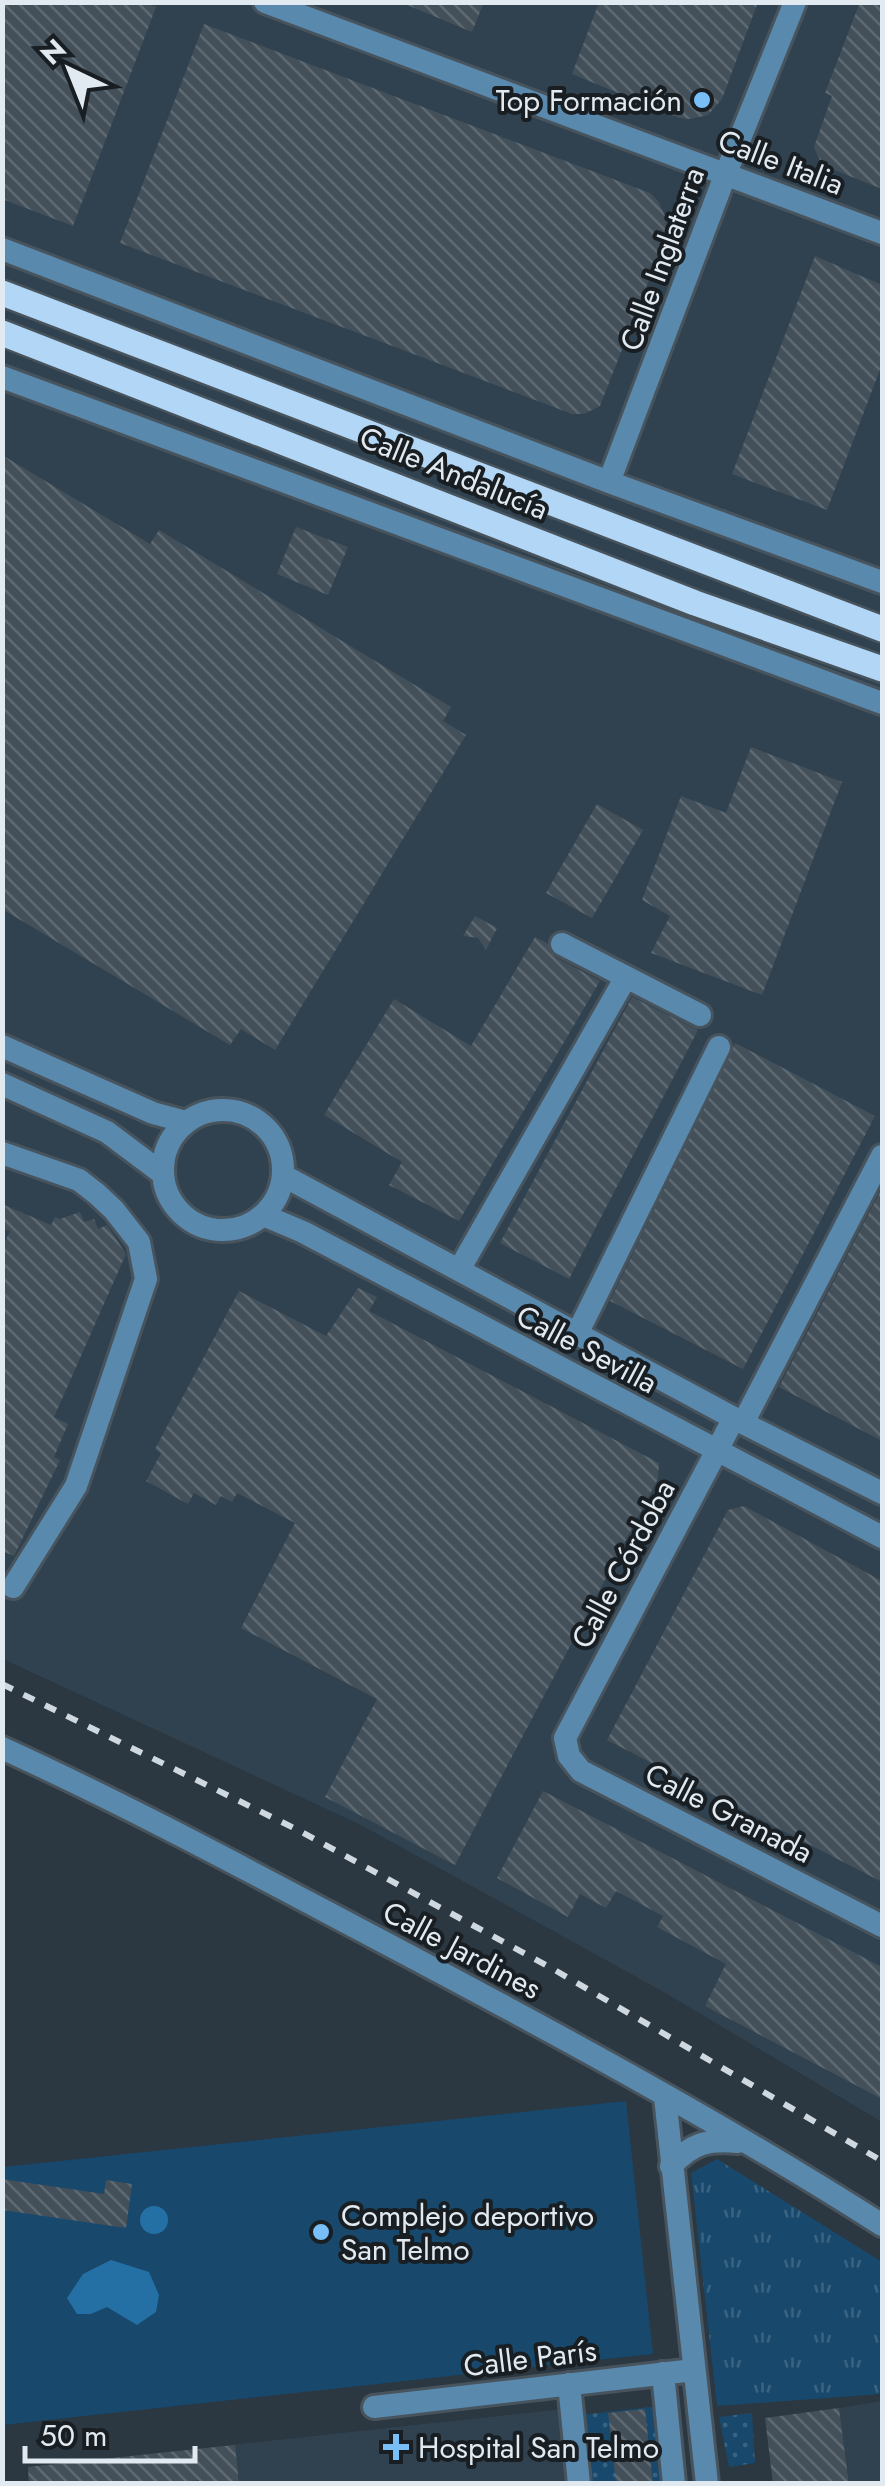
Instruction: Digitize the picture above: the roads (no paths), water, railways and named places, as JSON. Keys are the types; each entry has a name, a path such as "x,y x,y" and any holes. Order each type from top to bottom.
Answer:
{"main road":[{"name":"Calle Andalucía","path":"2,293 882,629"},
{"name":"Calle Andalucía","path":"2,333 695,603 882,669"}],"street":[{"name":"Calle Italia","path":"265,2 882,233"},
{"name":"Calle Inglaterra","path":"609,482 795,2"},
{"name":"Calle Andalucía","path":"2,249 609,482 882,582"},
{"path":"2,377 882,703"},
{"path":"562,944 700,1014"},
{"path":"459,1270 626,977"},
{"path":"2,1046 153,1113 186,1122"},
{"path":"577,1334 718,1047"},
{"path":"3,1085 107,1132 163,1174"},
{"path":"220,1109 234,1110 268,1129 280,1148 284,1176 274,1203 264,1215 236,1229 220,1230 197,1224 172,1203 163,1174 169,1143 186,1122 220,1109"},
{"path":"2,1153 78,1180 96,1194 139,1242 146,1279 76,1486 12,1587"},
{"name":"Calle Córdoba","path":"566,1738 716,1450 738,1420 882,1156"},
{"name":"Calle Sevilla","path":"284,1176 882,1493"},
{"name":"Calle Sevilla","path":"264,1215 882,1537"},
{"name":"Calle Granada","path":"566,1738 568,1756 581,1771 882,1926"},
{"name":"Calle Jardines","path":"2,1748 254,1872 745,2142 882,2226"},
{"path":"665,2097 707,2484"},
{"path":"670,2166 695,2144 714,2140 745,2142"},
{"name":"Calle París","path":"374,2407 694,2370"},
{"path":"664,2373 674,2484"},
{"path":"569,2384 579,2484"}],"railway":[{"path":"2,1684 298,1830 553,1969 882,2161"}],"place":[{"name":"Top Formación","path":"702,100"},
{"name":"Complejo deportivo San Telmo","path":"321,2232"},
{"name":"Hospital San Telmo","path":"396,2447"}]}
